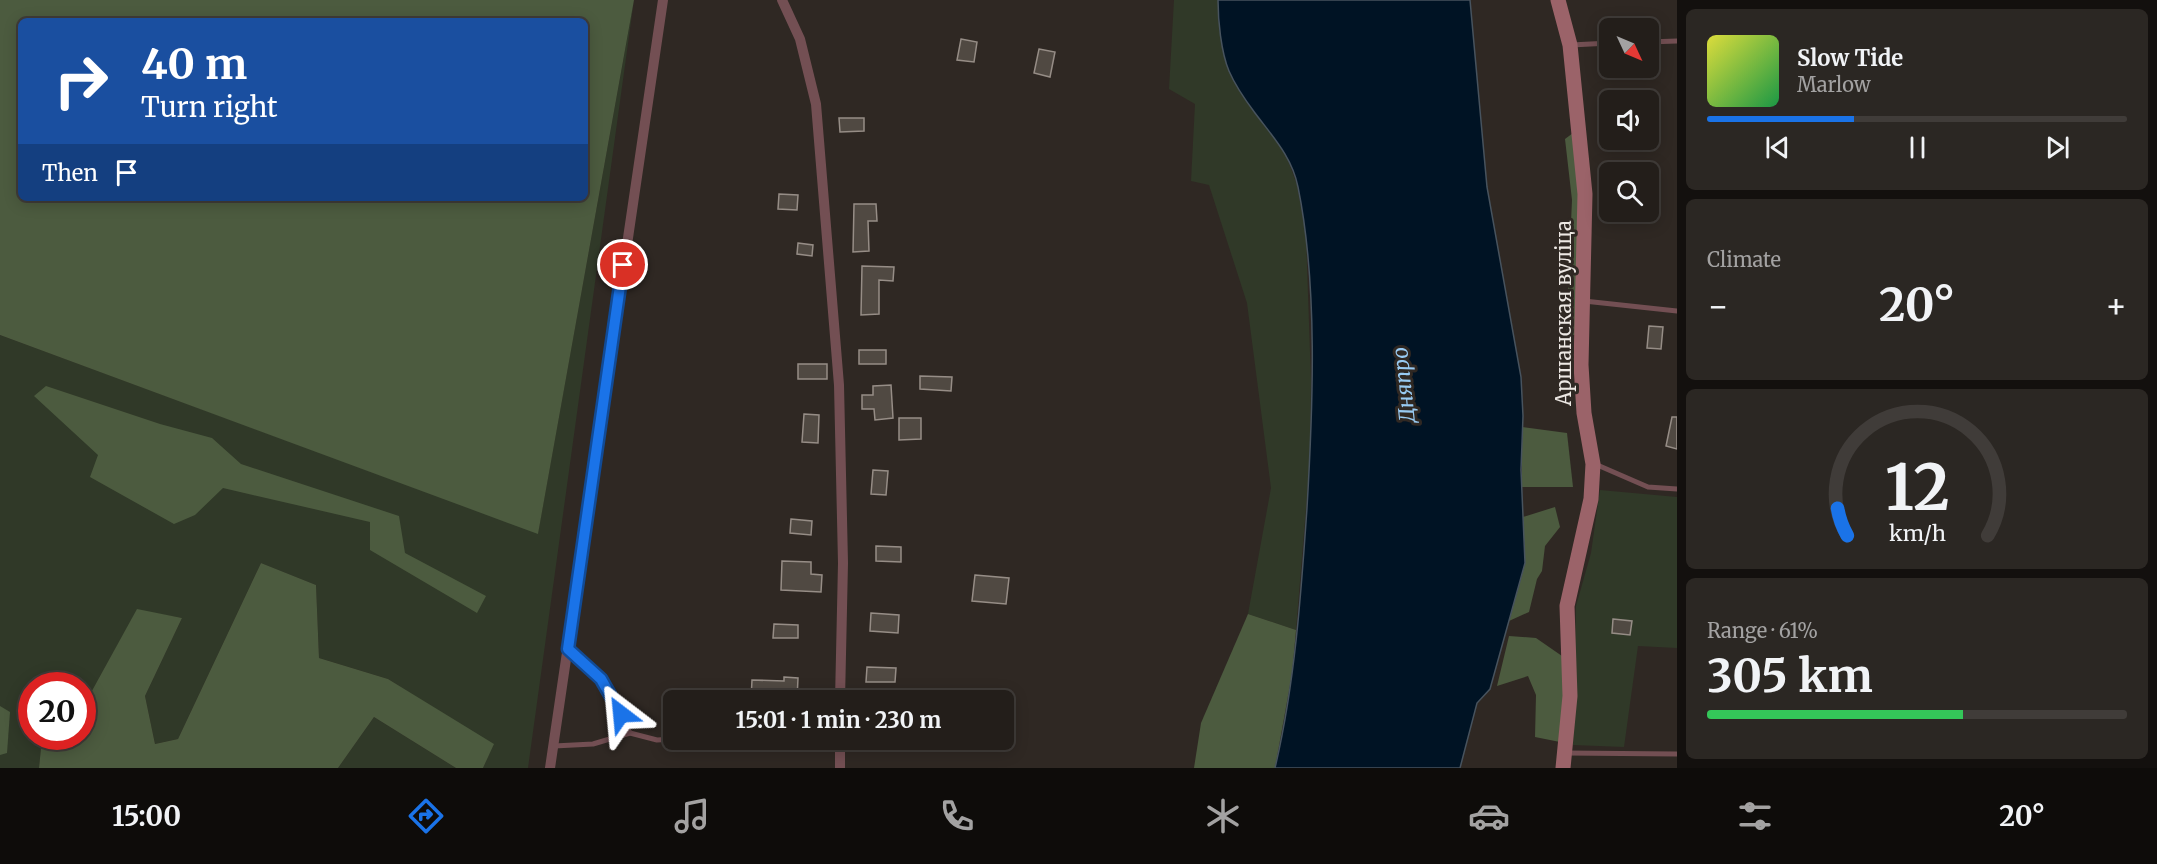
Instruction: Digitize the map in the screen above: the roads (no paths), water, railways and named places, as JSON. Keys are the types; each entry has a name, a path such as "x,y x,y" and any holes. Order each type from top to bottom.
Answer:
{"street":[{"path":"550,768 663,0"},
{"path":"782,0 803,50 816,104 821,163 839,385 843,563 840,690"},
{"name":"Аршанская вуліца","path":"1558,0 1570,45 1585,194 1581,365 1584,413 1593,464 1592,499 1567,606 1570,696 1564,760"},
{"path":"840,750 840,768"}],"lane":[{"path":"1659,42 1677,41"},
{"path":"1570,45 1599,44"},
{"path":"1583,301 1677,311"},
{"path":"1593,464 1648,487 1677,489"},
{"path":"568,649 601,679 630,733"},
{"path":"554,746 593,744 630,733 663,740"},
{"path":"1564,760 1677,754"}],"water":[{"name":"Дняпро","path":"1218,0 1470,0 1487,187 1521,377 1523,416 1521,470 1525,563 1490,689 1477,703 1460,768 1275,768 1288,704 1300,606 1307,508 1312,388 1309,264 1295,176 1281,148 1244,98 1229,71 1220,36"}]}
